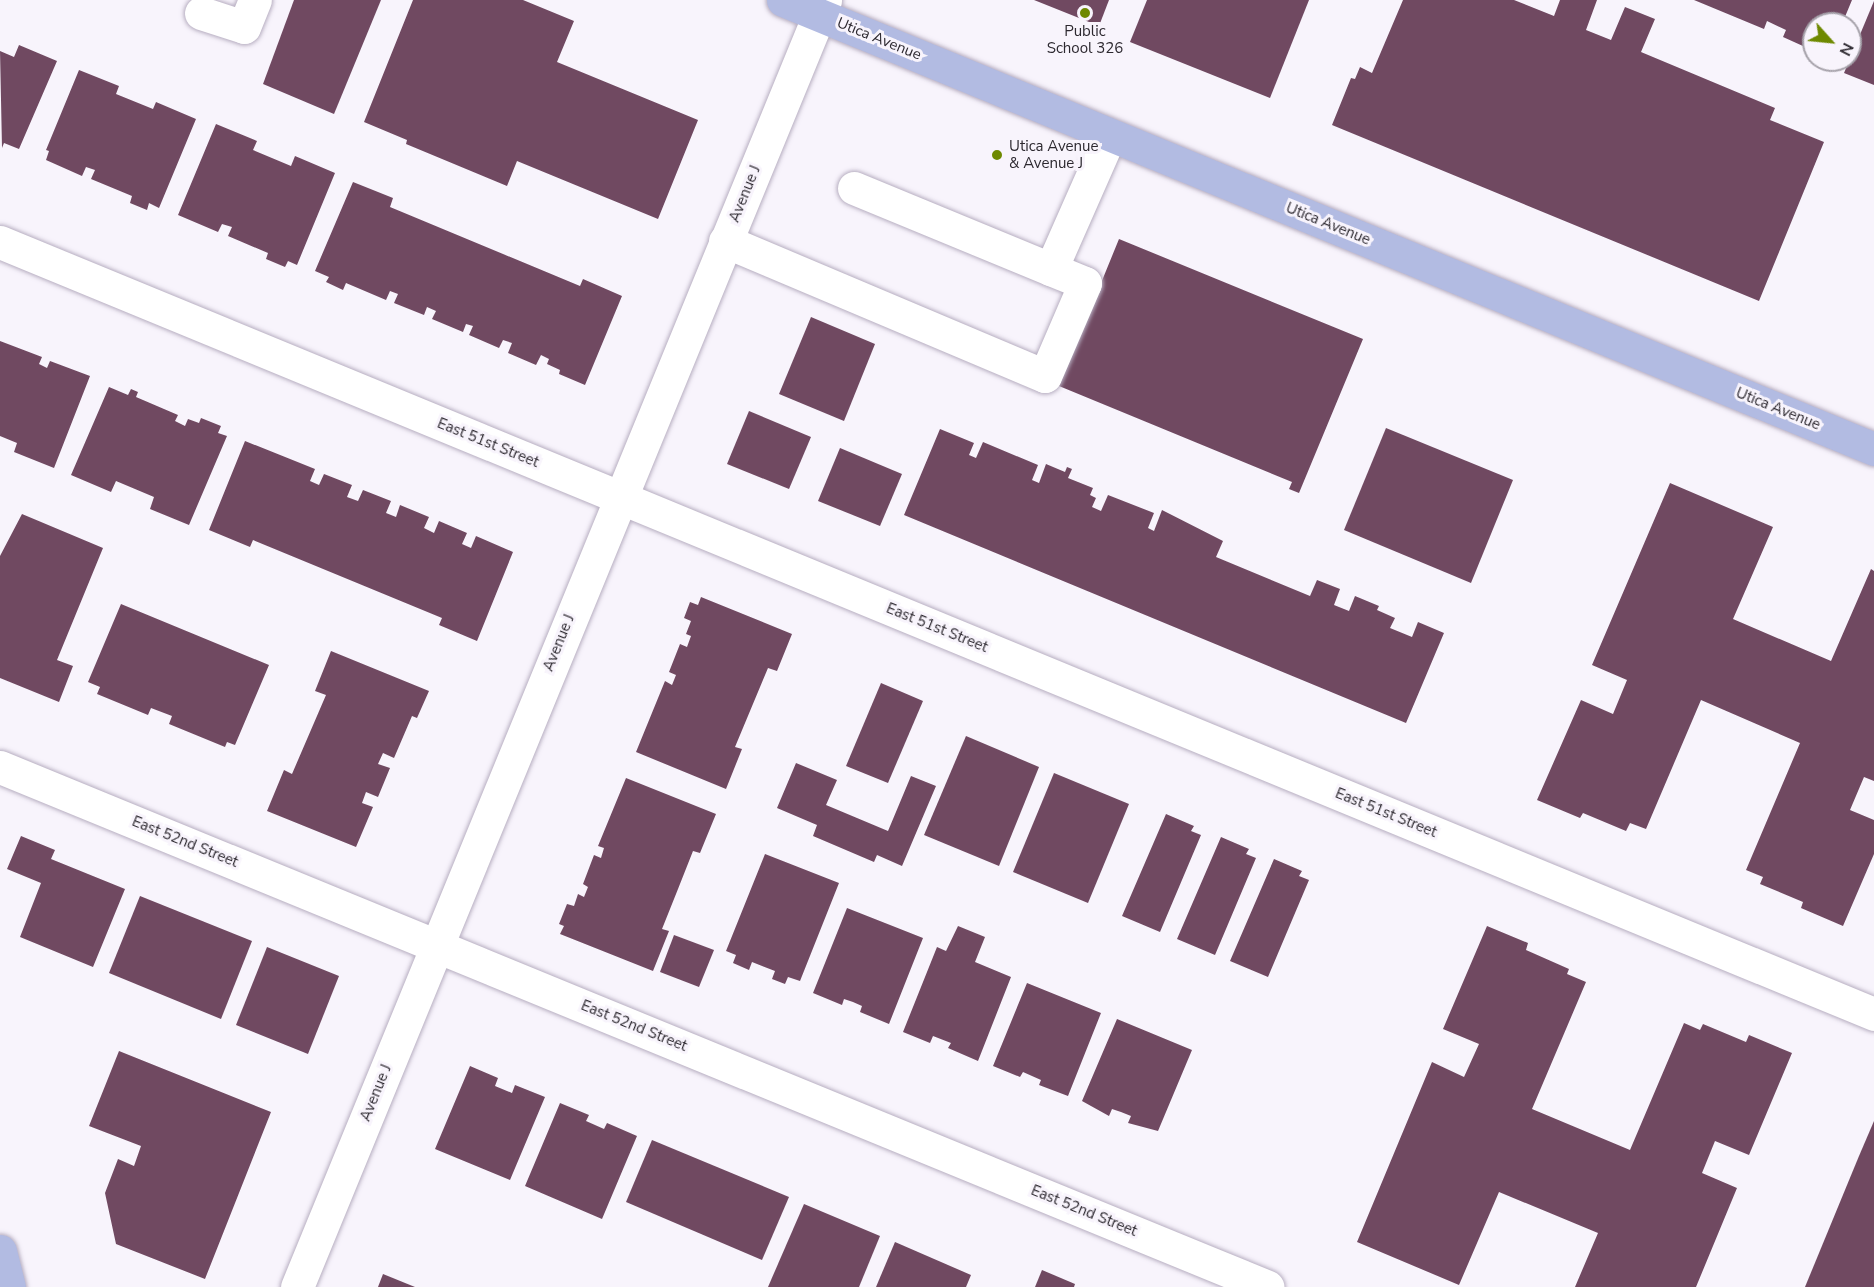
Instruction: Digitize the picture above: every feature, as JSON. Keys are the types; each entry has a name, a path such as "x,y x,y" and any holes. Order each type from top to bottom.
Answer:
{"main road":[{"name":"Utica Avenue","path":"783,0 822,7 1110,135 1874,449"},
{"path":"0,1251 9,1287"}],"street":[{"path":"201,14 244,27 255,0"},
{"name":"Avenue J","path":"297,1287 619,497 822,7"},
{"path":"1051,269 1110,135"},
{"path":"725,240 1045,376 1085,283 854,188"},
{"name":"East 51st Street","path":"0,243 1874,1014"},
{"name":"East 52nd Street","path":"0,768 1268,1287"}],"building":[{"path":"294,0 381,0 334,114 263,84"},
{"path":"413,0 523,0 574,21 557,62 698,120 658,219 517,161 507,186 406,144 407,140 364,122"},
{"name":"Public School 326","path":"1034,0 1109,0 1099,26"},
{"path":"1147,0 1309,0 1270,98 1130,42"},
{"path":"1403,0 1514,0 1554,16 1560,0 1597,0 1586,30 1611,40 1625,7 1655,19 1641,52 1775,108 1770,120 1824,142 1759,301 1332,125 1351,78 1355,79 1360,67 1372,73"},
{"path":"1694,0 1852,0 1847,12 1802,12 1802,46 1783,37 1786,30 1767,21 1764,29"},
{"path":"1874,1 1874,85 1844,73 1862,72 1862,30"},
{"path":"19,45 57,61 19,149 4,143 2,148 0,51 14,57"},
{"path":"79,70 119,86 116,94 153,109 156,102 196,119 159,208 149,203 147,210 130,203 132,196 91,179 95,170 86,167 82,176 46,160 49,151 46,150"},
{"path":"216,124 257,141 253,150 291,166 295,156 335,173 297,265 288,261 285,267 266,259 268,253 228,236 232,227 222,224 218,232 178,215"},
{"path":"353,182 393,198 390,207 580,286 583,279 622,296 585,385 559,374 560,370 547,364 549,359 541,355 536,365 508,353 512,343 503,340 499,348 469,335 473,326 466,324 463,332 432,319 436,311 427,307 424,315 394,303 398,294 390,291 386,300 346,283 343,290 326,282 329,277 315,271"},
{"path":"1119,239 1363,339 1299,493 1289,489 1292,482 1059,386"},
{"path":"811,317 875,344 844,421 779,394"},
{"path":"0,341 42,357 39,364 47,368 50,361 90,376 54,468 14,452 17,443 0,436"},
{"path":"109,387 128,395 131,389 138,392 136,397 178,415 175,421 185,426 188,419 199,423 201,418 221,426 218,433 227,436 189,525 150,509 154,497 116,481 111,492 71,475"},
{"path":"749,411 811,437 789,489 727,464"},
{"path":"1386,428 1513,480 1471,583 1344,530"},
{"path":"940,429 974,443 969,455 976,458 983,442 1038,465 1032,480 1039,483 1046,464 1065,472 1067,467 1072,469 1068,478 1093,488 1090,495 1096,498 1092,507 1101,511 1108,495 1154,513 1148,528 1154,531 1162,510 1223,541 1216,557 1310,596 1317,580 1340,589 1334,605 1349,611 1355,596 1379,606 1377,610 1395,618 1390,628 1412,637 1418,622 1444,633 1406,723 904,515"},
{"path":"245,441 315,469 310,481 319,485 324,474 352,485 347,497 358,501 363,490 391,501 386,513 396,517 400,505 429,517 424,528 434,533 439,521 467,533 462,544 471,548 476,536 513,552 477,641 439,625 442,618 253,540 250,547 209,530"},
{"path":"840,448 902,474 880,526 818,501"},
{"path":"1670,483 1773,527 1733,619 1831,661 1871,569 1874,571 1874,781 1864,777 1850,810 1874,820 1874,854 1843,926 1801,908 1803,902 1760,884 1763,877 1746,870 1800,743 1701,700 1646,829 1630,823 1626,831 1583,813 1580,818 1537,800 1581,700 1613,714 1627,680 1592,665"},
{"path":"22,514 103,548 57,660 73,666 59,702 0,678 0,556"},
{"path":"701,597 792,634 777,671 768,668 735,747 742,749 726,789 636,752 665,681 672,685 676,675 669,672 680,644 687,647 691,636 686,634 691,621 684,618 690,602 698,605"},
{"path":"121,604 269,665 235,745 227,742 225,747 169,724 172,716 151,708 148,715 97,694 100,687 88,682"},
{"path":"331,651 429,691 417,718 412,716 394,758 383,753 378,764 390,768 378,797 366,792 362,803 373,807 356,847 267,811 284,770 292,774 326,695 315,691"},
{"path":"881,683 923,701 888,783 846,766"},
{"path":"966,736 1039,767 999,866 924,835"},
{"path":"796,763 837,780 826,805 888,831 911,776 936,786 902,866 877,855 874,862 813,836 817,825 777,808"},
{"path":"1054,773 1129,804 1088,903 1013,872"},
{"path":"626,778 716,814 700,853 693,851 662,929 669,931 653,971 560,934 564,926 559,924 567,904 574,906 578,894 584,897 588,887 583,884 594,855 601,858 604,848 598,846"},
{"path":"1166,814 1194,826 1191,831 1201,835 1160,932 1122,916"},
{"path":"21,836 55,850 51,859 125,889 93,967 20,937 41,883 7,869"},
{"path":"1221,837 1249,849 1246,854 1256,858 1215,955 1177,939"},
{"path":"765,854 839,883 800,981 788,977 785,984 772,979 775,971 752,962 749,970 733,963 736,955 726,951"},
{"path":"1274,859 1302,871 1299,876 1309,880 1268,977 1230,961"},
{"path":"140,896 252,941 221,1019 109,973"},
{"path":"847,908 923,938 889,1024 860,1012 862,1006 853,1002 844,999 842,1005 813,993"},
{"path":"958,926 985,937 975,962 1011,977 978,1061 948,1048 951,1043 933,1036 930,1043 903,1032 937,947 946,951"},
{"path":"1487,926 1528,943 1526,950 1569,969 1567,974 1586,982 1532,1109 1630,1150 1684,1023 1700,1030 1703,1024 1746,1042 1749,1035 1792,1053 1749,1155 1715,1141 1702,1173 1737,1188 1696,1287 1575,1287 1598,1233 1499,1192 1459,1285 1357,1242 1432,1062 1464,1077 1479,1044 1443,1029"},
{"path":"674,935 714,950 699,987 660,972"},
{"path":"267,947 339,976 308,1054 236,1025"},
{"path":"1027,983 1101,1013 1068,1096 1039,1085 1041,1080 1023,1072 1020,1077 993,1066"},
{"path":"1117,1019 1192,1050 1158,1131 1128,1123 1131,1116 1121,1112 1112,1109 1109,1116 1082,1101"},
{"path":"119,1051 271,1112 205,1279 116,1244 105,1193 118,1159 134,1166 141,1146 89,1126"},
{"path":"470,1066 498,1078 495,1086 512,1093 515,1085 545,1097 510,1180 435,1149"},
{"path":"560,1103 589,1115 586,1121 604,1129 607,1123 637,1136 602,1219 525,1186"},
{"path":"1874,1121 1874,1287 1805,1287 1859,1156"},
{"path":"652,1140 789,1197 762,1260 626,1202"},
{"path":"804,1204 880,1236 859,1287 768,1287"},
{"path":"895,1242 971,1275 966,1287 876,1287"},
{"path":"1042,1270 1075,1284 1074,1287 1035,1287"},
{"path":"383,1274 415,1287 378,1287"}],"place":[{"name":"Public School 326","path":"1085,13"},
{"name":"Utica Avenue & Avenue J","path":"997,155"}]}
